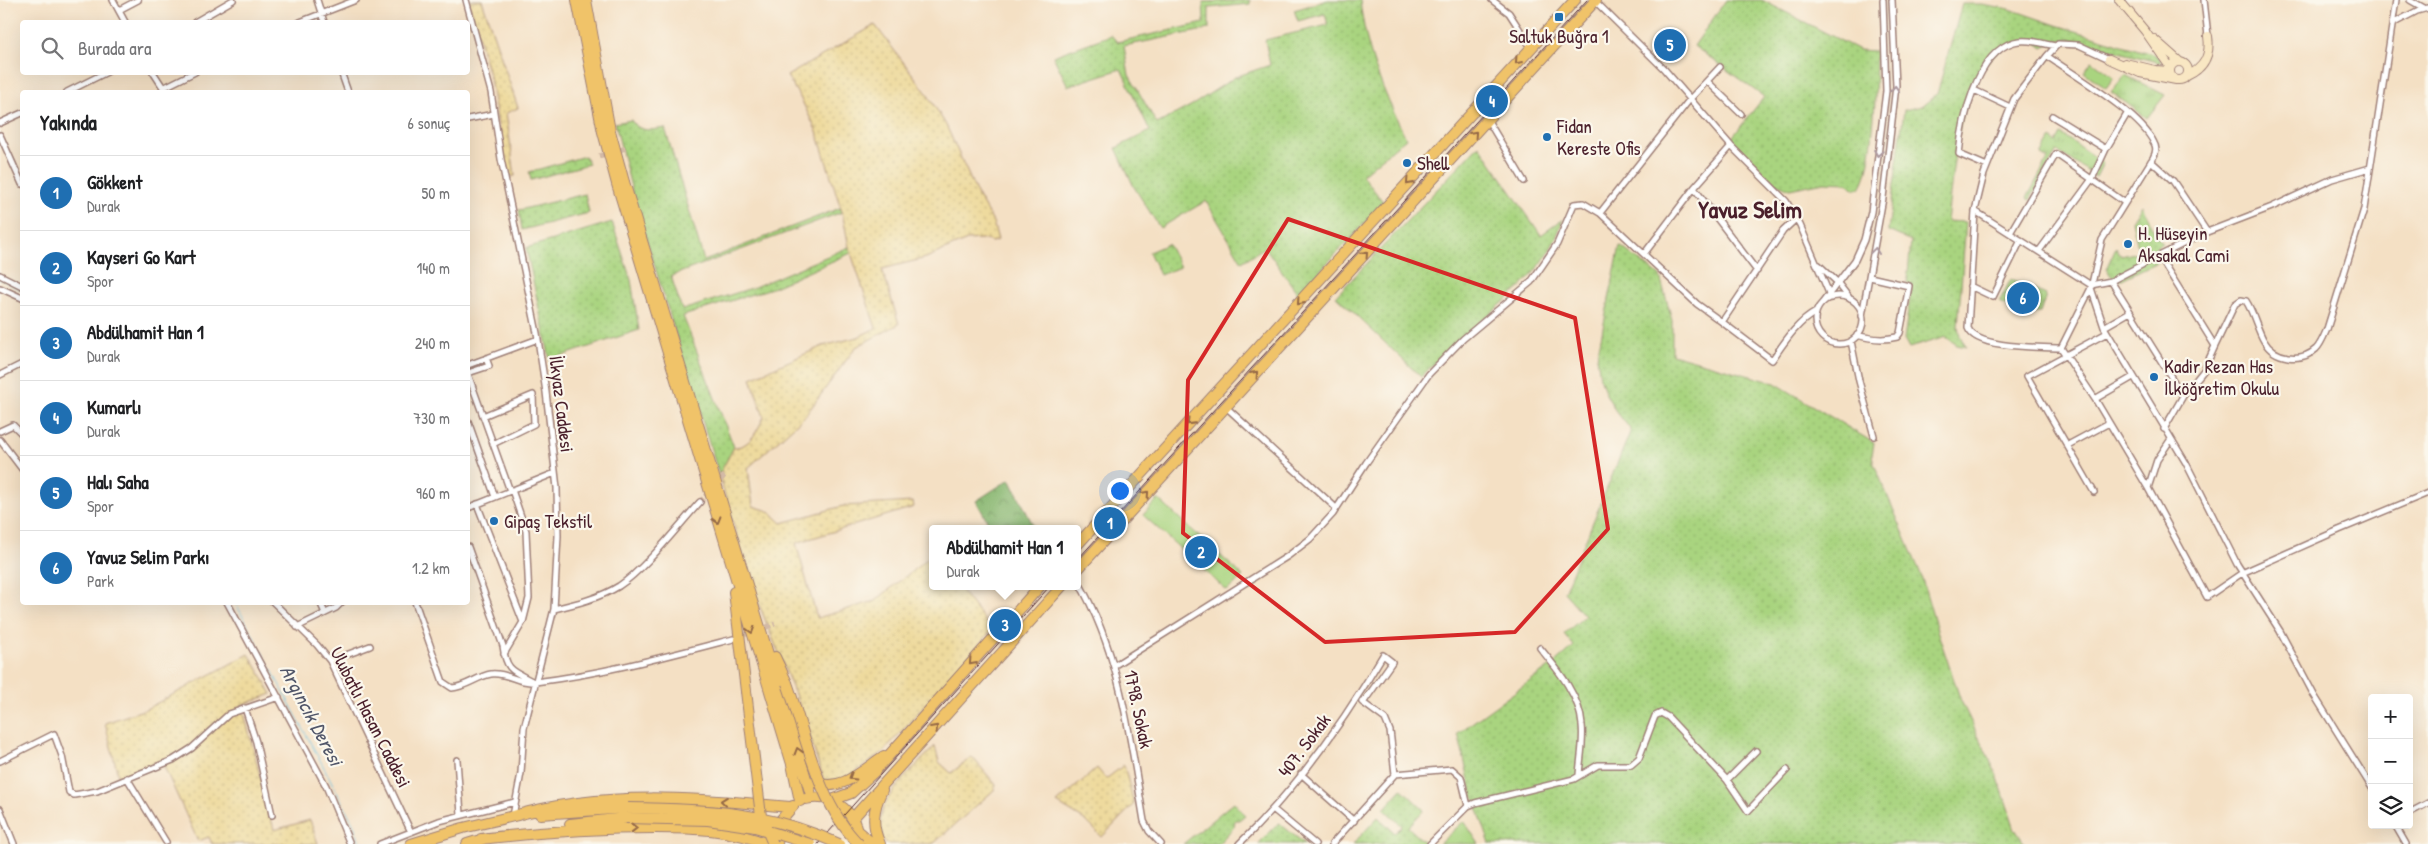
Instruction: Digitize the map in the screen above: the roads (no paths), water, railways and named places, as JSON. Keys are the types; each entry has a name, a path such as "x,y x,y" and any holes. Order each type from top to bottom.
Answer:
{"highway":[{"path":"577,0 589,66 614,176 792,764 800,801"},
{"path":"586,0 610,131 624,182 812,798"},
{"path":"1081,541 1575,0"},
{"path":"1081,566 1596,0"},
{"path":"731,566 761,816 773,844"},
{"path":"777,844 780,821 790,807 800,801 812,798 832,800 842,798 855,790 1036,590"},
{"path":"853,818 1058,590"},
{"path":"759,622 787,683 827,799 843,828 858,844"},
{"path":"804,772 818,783 835,785 848,780 893,750"},
{"path":"880,844 874,825 875,808 882,791 902,764"},
{"path":"411,844 544,807 635,798 702,798 790,807"},
{"path":"832,800 844,808 853,818 858,844"},
{"path":"513,816 702,809 750,815 777,821 839,844"},
{"path":"468,844 480,839 627,813 708,820 755,827 810,844"},
{"path":"480,839 553,830 626,828 722,831 750,837 767,844"},
{"path":"722,831 755,844"},
{"path":"857,832 873,844"}],"street":[{"path":"112,0 124,20"},
{"path":"119,10 138,0"},
{"path":"198,20 233,0"},
{"path":"317,0 323,20"},
{"path":"304,20 356,0"},
{"name":"İlkyaz Caddesi","path":"466,0 490,92 507,195 538,339 555,473 558,522 554,609 524,728 520,773 513,816"},
{"path":"1492,0 1509,13 1531,47"},
{"path":"1596,0 1664,69 1731,146 1776,190 1797,218 1830,296"},
{"path":"1115,665 1296,550 1316,534 1429,374 1457,344 1531,282 1541,271 1557,244 1572,205 1580,202 1600,213 1697,304 1772,360 1789,336 1809,316 1816,312 1830,296 1837,282 1851,267 1859,253 1871,212 1886,91 1883,0"},
{"path":"1816,312 1816,324 1824,338 1839,344 1851,340 1862,328 1862,316 1870,277 1896,86 1893,0"},
{"path":"2120,0 2145,31 2170,69 2171,76 2176,80"},
{"path":"2109,59 2155,70 2170,69 2175,63 2185,69 2202,66 2207,58 2208,36 2204,0"},
{"path":"2164,429 2183,396 2204,370 2235,304 2241,300 2246,302 2251,309 2264,342 2275,352 2296,358 2307,355 2317,348 2327,329 2361,220 2394,23 2396,0"},
{"path":"2410,0 2426,8"},
{"path":"2394,23 2426,8"},
{"path":"2145,31 2185,69"},
{"path":"1987,166 1959,154 1964,120 1974,90 1987,65 2007,45 2025,41 2056,46"},
{"path":"2185,69 2182,80 2140,73 2079,45 2065,43 2056,46 2046,56 2014,99 1987,166 1975,211 1967,325 1974,337 2016,346 2061,348 2095,399 2148,488 2207,597 2242,573 2339,530 2428,494"},
{"path":"2046,56 2137,122 2154,143 2156,152 2102,240 2091,287 2061,348"},
{"path":"1600,213 1690,99 1720,67"},
{"path":"71,90 101,75"},
{"path":"155,75 164,90 190,75"},
{"path":"342,75 347,90"},
{"path":"1707,81 1741,114"},
{"path":"1974,90 2010,107"},
{"path":"0,123 20,114"},
{"path":"470,119 494,114"},
{"path":"2039,251 2092,179 2106,149 2127,114"},
{"path":"2052,116 2106,149"},
{"path":"1487,119 1524,181"},
{"path":"0,135 20,180"},
{"path":"1644,254 1694,188 1731,146"},
{"path":"2010,233 2056,154 2124,202"},
{"path":"2151,161 2172,181 2207,232"},
{"path":"2091,287 2112,282 2207,232 2272,207 2332,179 2370,168"},
{"path":"1694,188 1757,271"},
{"path":"1975,211 2039,251 2091,287 2104,327 2206,499 2242,573 2280,631 2314,695 2370,784"},
{"path":"1722,322 1783,231 1797,218"},
{"path":"1970,286 1993,296 2021,240"},
{"path":"2159,256 2215,346"},
{"path":"1817,262 1857,305 1862,316"},
{"path":"0,275 20,285"},
{"path":"1857,335 1866,338 1889,338 1897,337 1900,332 1909,286 1870,277"},
{"path":"2112,282 2183,396"},
{"path":"0,288 20,297"},
{"path":"1830,296 1839,296 1851,300"},
{"path":"2104,327 2130,312"},
{"path":"2094,492 2027,376 2108,333"},
{"path":"470,364 538,339"},
{"path":"1851,340 1859,381 1874,436"},
{"path":"470,373 489,366 486,358"},
{"path":"0,375 20,365"},
{"path":"2095,399 2133,377"},
{"path":"470,380 526,531 530,598 523,622 504,654"},
{"path":"483,416 533,395 534,424 493,444"},
{"path":"1226,407 1336,508"},
{"path":"2068,445 2109,423"},
{"path":"0,431 13,425 20,432"},
{"path":"470,427 495,497"},
{"path":"2148,488 2156,460 2171,439"},
{"path":"0,440 20,466"},
{"path":"470,507 555,473"},
{"path":"554,609 587,600 620,585 641,566 700,502"},
{"path":"477,504 523,622"},
{"path":"470,553 509,668 535,682"},
{"name":"1798. Sokak","path":"1081,587 1100,626 1115,665 1126,711 1144,821 1149,831 1161,844"},
{"path":"229,605 333,800 350,844"},
{"name":"Ulubatlı Hasan Caddesi","path":"276,605 317,644 330,661 411,832"},
{"path":"321,605 325,614"},
{"path":"297,627 325,614 338,605"},
{"path":"416,605 443,682 448,687 457,688 494,674 504,675 518,682 535,682 636,664 732,639"},
{"path":"330,661 370,646"},
{"path":"1540,648 1564,680 1580,712 1583,728 1579,775"},
{"name":"407. Sokak","path":"1239,844 1274,810 1357,699 1383,655 1392,662 1363,703"},
{"path":"0,761 54,734 64,767 68,791 71,794 97,791 179,757 192,748 224,717 279,697"},
{"path":"1357,699 1385,719 1390,731 1395,774"},
{"path":"245,708 256,742 272,815"},
{"path":"1430,844 1468,806 1490,798 1574,779 1598,765 1628,766 1635,762 1655,716 1661,713 1668,716 1727,780 1748,810 1787,770"},
{"path":"1727,780 1756,751"},
{"path":"457,760 461,814"},
{"path":"1332,844 1395,774 1452,769 1461,777 1468,806"},
{"path":"1301,774 1354,820"},
{"path":"127,778 166,842"},
{"path":"380,844 461,814 515,802"},
{"path":"2413,812 2428,804"},
{"path":"0,809 14,844"},
{"path":"1274,810 1315,844"},
{"path":"2397,829 2406,844"}],"waterway":[{"name":"Argıncık Deresi","path":"0,279 20,289"},
{"name":"Argıncık Deresi","path":"237,605 354,825 360,843"}],"tunnel":[{"path":"599,156 626,148"},
{"path":"716,485 726,474"},
{"path":"700,502 710,491"},
{"path":"738,637 775,624"}],"tram line":[{"path":"1081,556 1587,0"},
{"path":"818,844 1046,590"}],"place":[{"name":"Saltuk Buğra 1","path":"1559,17"},
{"name":"Halı Saha","path":"1670,45"},
{"name":"Kumarlı","path":"1492,101"},
{"name":"Fidan Kereste Ofis","path":"1547,137"},
{"name":"Shell","path":"1407,163"},
{"name":"H. Hüseyin Aksakal Cami","path":"2128,244"},
{"name":"Yavuz Selim Parkı","path":"2023,298"},
{"name":"Kadir Rezan Has İlköğretim Okulu","path":"2154,377"},
{"name":"Gipaş Tekstil","path":"494,521"},
{"name":"Gökkent","path":"1110,523"},
{"name":"Kayseri Go Kart","path":"1201,552"},
{"name":"Abdülhamit Han 1","path":"1005,625"}],"district":[{"name":"Yavuz Selim","path":"1750,209"}]}
